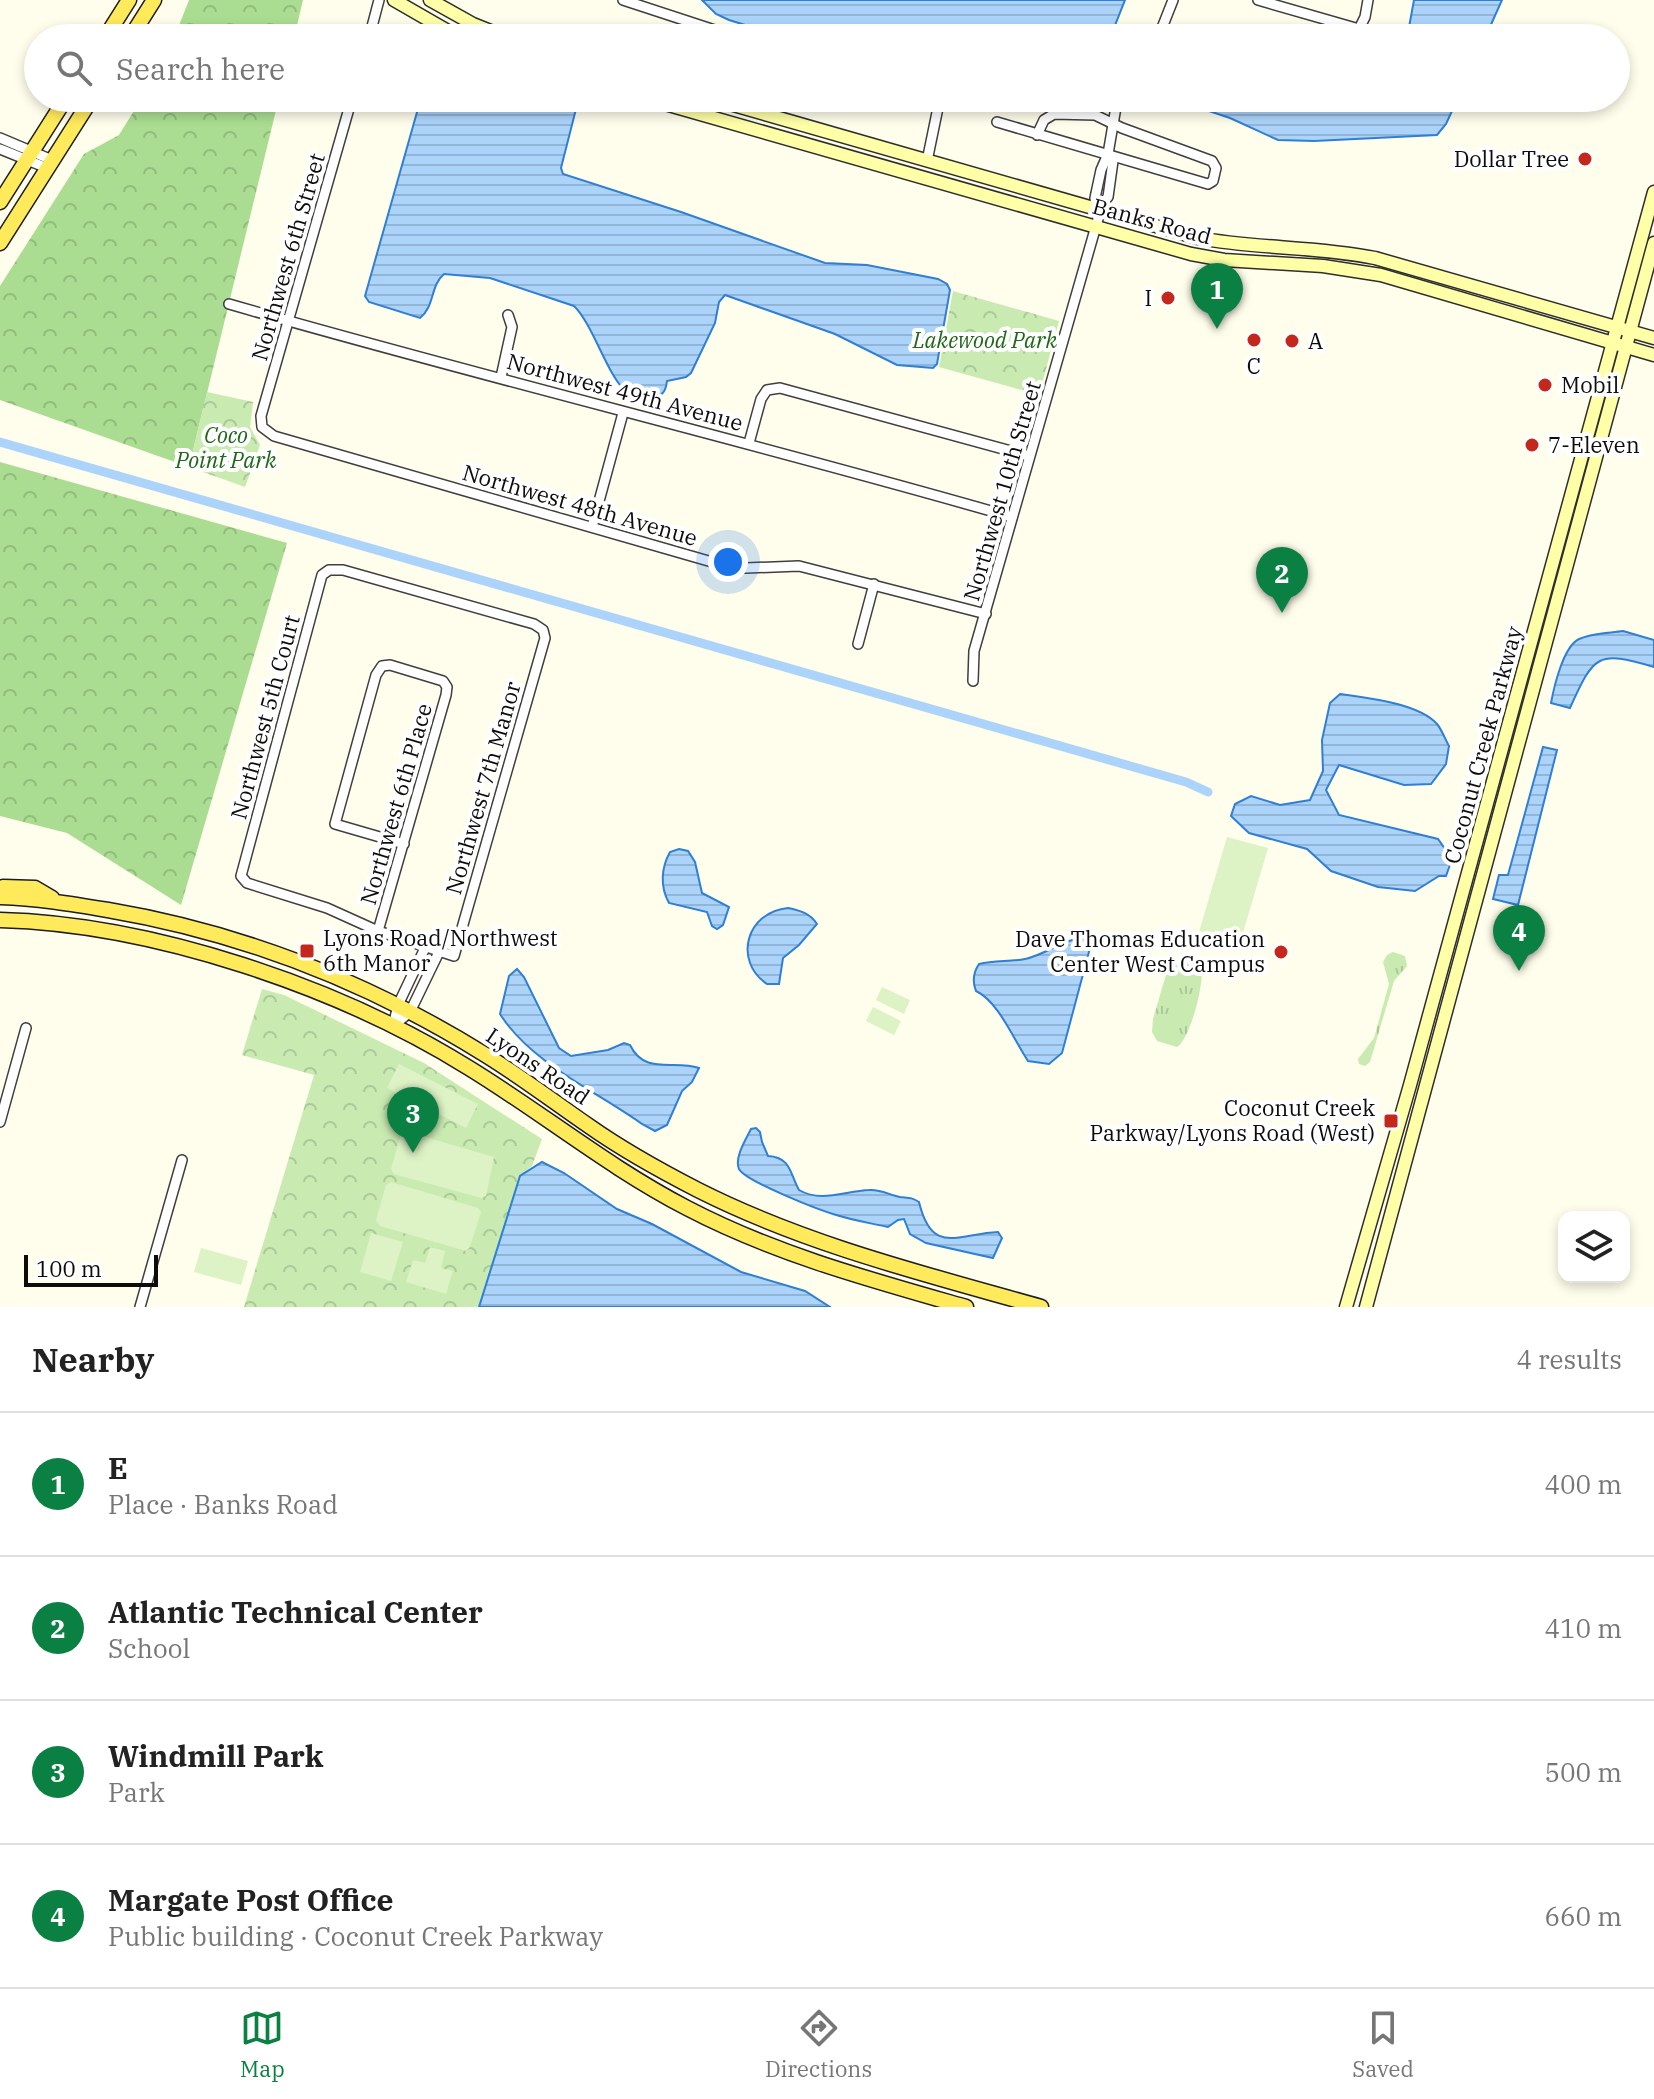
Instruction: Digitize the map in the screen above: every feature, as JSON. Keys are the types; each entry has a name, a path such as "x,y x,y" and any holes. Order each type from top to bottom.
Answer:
{"main road":[{"path":"114,24 129,0"},
{"path":"139,24 154,0"},
{"path":"394,0 436,24"},
{"path":"430,0 473,24"},
{"path":"0,202 57,112"},
{"path":"0,243 83,112"},
{"name":"Banks Road","path":"697,112 1097,218 1209,240 1375,258 1654,338"},
{"name":"Banks Road","path":"757,112 927,161 1224,260 1323,266 1381,275 1654,355"},
{"name":"Coconut Creek Parkway","path":"1346,1307 1419,1054 1654,192"},
{"name":"Coconut Creek Parkway","path":"1366,1307 1654,243"},
{"path":"0,887 35,888 59,902"},
{"name":"Lyons Road","path":"0,897 59,902 144,916 221,935 310,966 404,1008 484,1054 636,1156 700,1191 826,1245 1041,1307"},
{"name":"Lyons Road","path":"0,920 84,928 163,943 318,992 393,1026 468,1067 596,1156 689,1209 816,1263 966,1307"}],"street":[{"path":"373,24 379,0"},
{"path":"623,0 696,24"},
{"path":"1164,24 1173,0"},
{"path":"1258,0 1342,24"},
{"path":"1362,24 1368,0"},
{"name":"Northwest 6th Street","path":"262,427 261,416 348,112"},
{"path":"927,161 937,112"},
{"name":"Banks Road","path":"1097,218 1108,197 1113,161 1108,154 1115,112"},
{"path":"997,122 1037,135 1208,184 1213,181 1216,168 1212,161 1095,115 1054,114 1044,120 1037,135"},
{"path":"0,138 50,164"},
{"path":"0,149 29,155"},
{"name":"Northwest 10th Street","path":"973,681 974,651 1097,218"},
{"name":"Northwest 49th Avenue","path":"229,304 391,351 749,443 1012,517"},
{"path":"501,377 512,327 508,315"},
{"path":"749,443 761,399 767,390 780,388 1029,456"},
{"path":"592,527 623,413"},
{"name":"Northwest 48th Avenue","path":"262,427 274,436 712,562 746,568 799,566 986,614"},
{"name":"Northwest 7th Manor","path":"329,570 343,570 534,624 543,630 545,638 454,956 439,952"},
{"name":"Northwest 5th Court","path":"329,570 322,575 241,876 247,883 327,908 378,931"},
{"path":"858,644 874,584"},
{"name":"Northwest 6th Place","path":"378,931 404,844 447,687 443,681 390,665 382,666 376,675 335,824 404,844"},
{"path":"378,931 439,952 393,1026"},
{"path":"404,1008 425,948"},
{"path":"0,1122 26,1028"},
{"path":"140,1307 182,1160"}],"green space":[{"path":"189,0 303,0 297,24 180,24"},
{"path":"133,112 276,112 189,467 0,400 0,286 84,154 119,135"},
{"name":"Lakewood Park","path":"953,291 1059,321 1039,395 939,367"},
{"name":"Coco Point Park","path":"207,392 253,402 250,427 260,445 245,487 189,467"},
{"path":"0,462 287,543 181,905 67,833 0,816"},
{"path":"1227,837 1268,848 1240,943 1199,932"},
{"path":"1393,952 1405,956 1407,966 1394,981 1370,1062 1365,1066 1359,1064 1358,1059 1374,1038 1389,984 1383,962"},
{"path":"1187,955 1200,963 1201,981 1192,1021 1177,1047 1157,1041 1152,1032 1153,1019 1168,968 1172,961"},
{"path":"882,987 910,1000 904,1014 876,1000"},
{"path":"262,989 284,995 424,1063 542,1139 532,1166 520,1176 479,1307 244,1307 314,1075 242,1055"},
{"path":"873,1007 901,1021 894,1035 866,1021"},
{"path":"399,1064 478,1104 466,1128 387,1088"},
{"path":"405,1131 494,1157 486,1196 481,1198 394,1174 391,1169 401,1134"},
{"path":"391,1182 478,1208 481,1212 470,1247 466,1251 380,1226 376,1220 386,1185"},
{"path":"371,1233 403,1242 391,1281 360,1272"},
{"path":"430,1247 445,1251 441,1268 453,1271 446,1294 406,1282 413,1260 425,1263"},
{"path":"201,1248 248,1261 241,1285 194,1272"}],"water":[{"path":"702,0 1125,0 1116,24 742,24 716,14"},
{"path":"1414,0 1502,0 1491,24 1410,24"},
{"path":"417,112 575,112 561,168 563,174 825,263 867,265 938,279 950,290 937,364 933,368 897,365 835,334 725,295 719,302 715,323 691,373 667,381 665,390 659,396 652,397 627,392 620,386 588,325 574,306 490,278 444,274 420,318 369,302 365,296"},
{"path":"1212,112 1452,112 1437,135 1314,141 1278,140"},
{"path":"1623,631 1654,640 1654,667 1620,659 1600,661 1585,677 1570,708 1551,703 1560,668 1573,643 1589,636"},
{"path":"1340,694 1418,711 1437,724 1449,746 1446,764 1431,784 1404,785 1339,765 1326,790 1339,815 1438,839 1452,859 1446,876 1439,876 1415,891 1378,887 1331,871 1307,849 1249,833 1231,816 1235,804 1251,796 1280,805 1310,800 1323,771 1322,740 1330,703"},
{"path":"1543,747 1557,750 1518,905 1493,899 1499,875 1508,875"},
{"path":"679,849 688,851 695,862 702,893 729,907 723,925 717,929 712,926 707,912 669,903 664,891 663,871 670,852"},
{"path":"788,908 805,913 817,924 783,958 779,984 767,984 750,963 749,939 762,918"},
{"path":"1081,938 1088,942 1090,948 1062,1053 1049,1064 1028,1061 998,1012 976,991 975,971 979,964 1025,959"},
{"path":"517,969 524,977 559,1048 571,1056 608,1050 624,1043 652,1064 699,1068 692,1082 682,1091 667,1125 655,1131 642,1124 546,1062 513,1031 500,1014 509,976"},
{"path":"756,1128 768,1156 786,1163 799,1190 824,1196 873,1190 912,1198 919,1202 924,1219 939,1236 958,1238 998,1232 1002,1238 993,1258 926,1243 910,1234 904,1219 888,1227 847,1218 798,1201 754,1180 739,1169 738,1160 751,1129"},
{"path":"542,1162 617,1209 652,1224 741,1272 805,1291 830,1307 479,1307 520,1176"}],"waterway":[{"path":"0,442 1186,782 1208,792"}],"place":[{"name":"Dollar Tree","path":"1585,159"},
{"name":"I","path":"1168,298"},
{"name":"E","path":"1217,329"},
{"name":"C","path":"1254,340"},
{"name":"A","path":"1292,341"},
{"name":"Mobil","path":"1545,385"},
{"name":"7-Eleven","path":"1532,445"},
{"name":"Atlantic Technical Center","path":"1282,613"},
{"name":"Lyons Road/Northwest 6th Manor","path":"307,951"},
{"name":"Dave Thomas Education Center West Campus","path":"1281,952"},
{"name":"Margate Post Office","path":"1519,971"},
{"name":"Coconut Creek Parkway/Lyons Road (West)","path":"1391,1121"},
{"name":"Windmill Park","path":"413,1153"}]}
